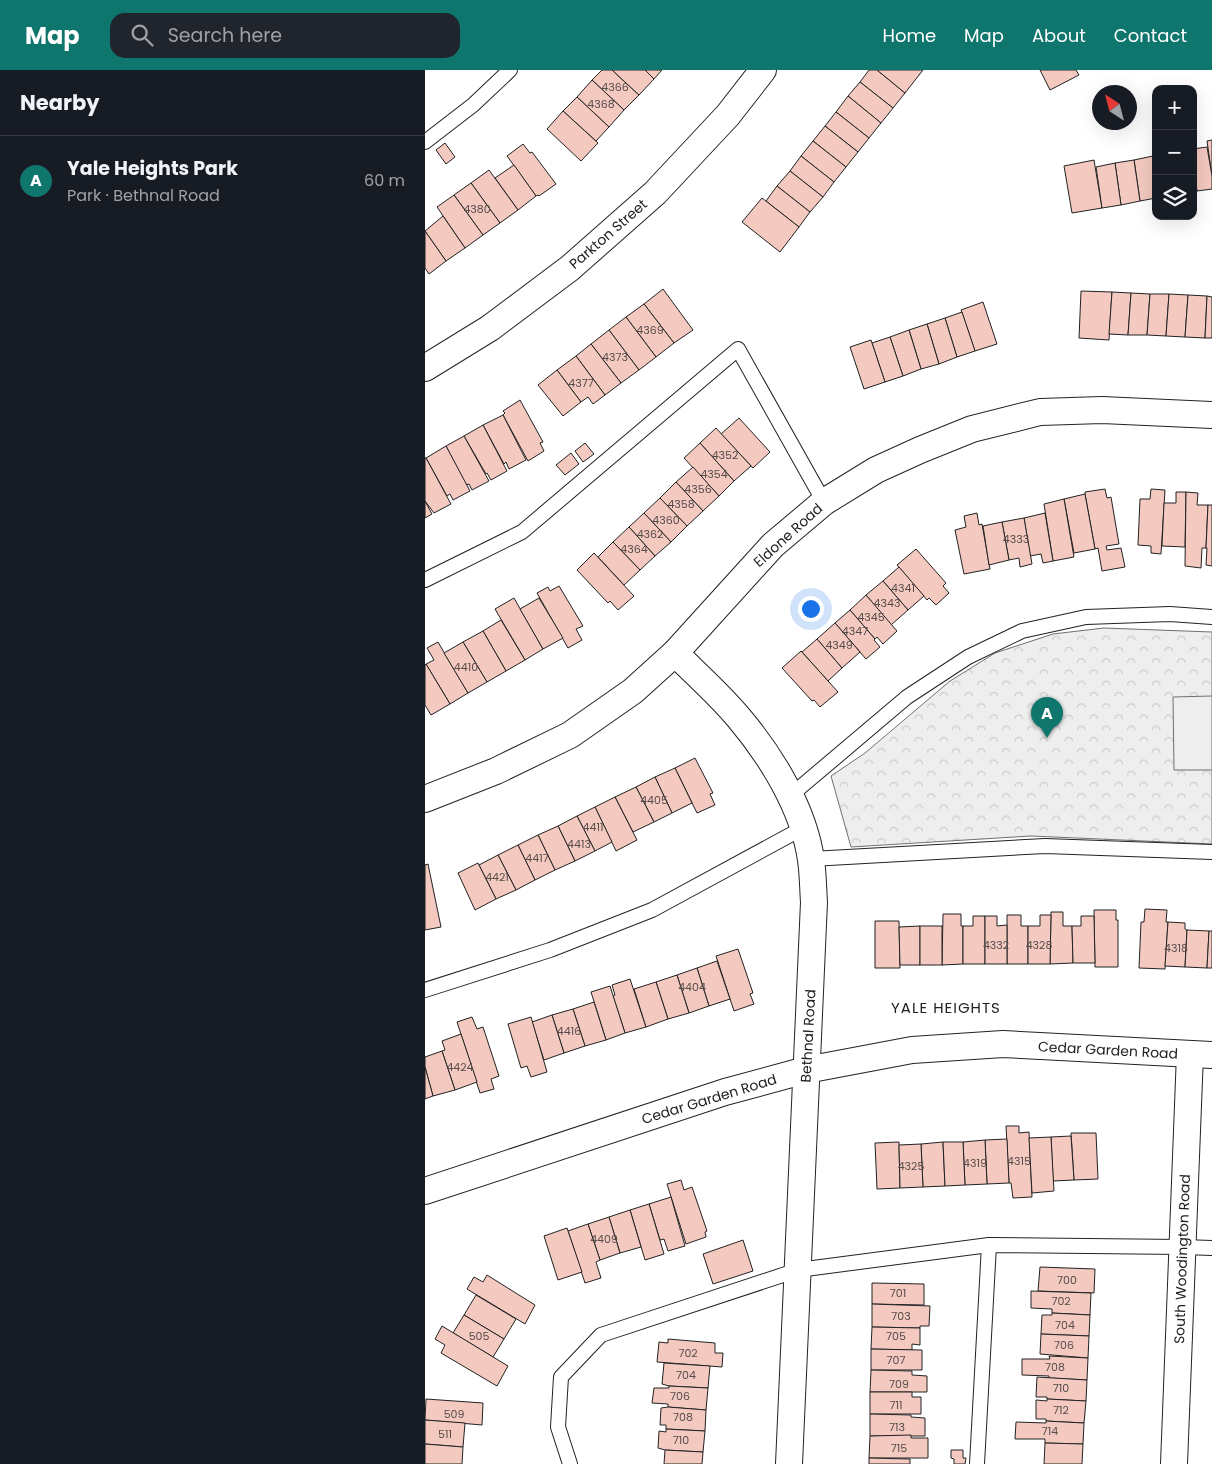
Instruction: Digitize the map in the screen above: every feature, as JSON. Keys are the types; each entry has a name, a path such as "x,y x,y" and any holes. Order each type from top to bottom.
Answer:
{"street":[{"name":"Parkton Street","path":"425,368 490,328 570,268 655,193 728,115 763,70"},
{"name":"Eldone Road","path":"425,799 496,771 570,735 633,691 675,653 773,545 824,502 876,470 919,450 972,429 1040,412 1102,410 1212,415"},
{"name":"Bethnal Road","path":"675,653 739,717 770,760 790,796 803,828 811,859 813,902 789,1464"},
{"name":"Cedar Garden Road","path":"425,1191 725,1092 806,1070 912,1050 1003,1044 1201,1055"},
{"name":"South Woodington Road","path":"1174,1464 1183,1247 1201,1055"}],"lane":[{"path":"425,142 473,104 510,70"},
{"path":"425,580 522,532 738,349 824,502"},
{"path":"790,796 907,696 968,656 1022,631 1086,617 1170,614 1212,617"},
{"path":"425,990 550,950 652,910 803,828"},
{"path":"811,859 1045,846 1212,852"},
{"path":"977,1464 989,1245"},
{"path":"570,1464 558,1427 561,1377 601,1335 798,1270 989,1245 1212,1248"}],"green space":[{"path":"1104,628 1212,632 1212,844 1031,836 851,847 831,776 865,753 950,681 995,653 1053,634"},
{"path":"1212,696 1212,770 1174,770 1173,697"}],"building":[{"path":"602,70 612,70 639,95 624,110 592,80"},
{"path":"612,70 645,70 654,79 639,95"},
{"path":"645,70 662,70 654,79"},
{"path":"869,70 877,70 905,93 893,108 860,82"},
{"path":"877,70 923,70 905,93"},
{"path":"1040,70 1076,70 1079,75 1050,90"},
{"path":"592,80 624,110 609,127 577,97"},
{"path":"860,82 893,108 881,123 848,96"},
{"path":"848,96 881,123 869,138 836,112"},
{"path":"577,97 609,127 596,141 563,111"},
{"path":"563,111 598,143 581,161 547,129"},
{"path":"836,112 869,138 858,152 825,126"},
{"path":"825,126 858,152 846,167 813,141"},
{"path":"1212,140 1212,176 1207,141"},
{"path":"813,141 846,167 834,182 801,156"},
{"path":"445,143 455,157 446,164 436,150"},
{"path":"523,144 530,153 532,152 556,184 539,196 536,196 507,156"},
{"path":"1207,147 1212,176 1212,189 1197,191 1197,148"},
{"path":"801,156 834,182 823,197 790,171"},
{"path":"1152,156 1152,199 1140,201 1134,160"},
{"path":"1094,160 1102,208 1072,213 1064,166"},
{"path":"1134,160 1140,201 1121,205 1115,163"},
{"path":"1115,163 1121,205 1102,208 1096,167"},
{"path":"514,165 536,196 518,210 495,178"},
{"path":"489,170 518,210 500,223 471,183"},
{"path":"790,171 823,197 810,212 777,186"},
{"path":"471,183 500,223 483,235 454,195"},
{"path":"777,186 810,212 799,227 766,201"},
{"path":"454,195 483,235 465,248 437,207"},
{"path":"762,198 799,227 780,252 742,222"},
{"path":"443,216 465,248 446,261 425,231"},
{"path":"425,231 446,261 429,274 425,268"},
{"path":"663,289 693,330 674,343 644,304"},
{"path":"1081,291 1112,292 1109,340 1079,338"},
{"path":"1112,292 1131,293 1128,335 1109,334"},
{"path":"1131,293 1150,294 1147,335 1128,335"},
{"path":"1150,294 1169,294 1166,336 1147,335"},
{"path":"1169,294 1188,295 1185,337 1166,336"},
{"path":"1188,295 1207,296 1205,338 1185,337"},
{"path":"1207,296 1212,297 1212,338 1205,338"},
{"path":"983,302 997,344 975,351 961,310"},
{"path":"644,304 674,343 656,357 626,317"},
{"path":"962,312 975,351 957,357 945,318"},
{"path":"626,317 656,357 639,370 609,330"},
{"path":"945,318 957,357 939,364 927,324"},
{"path":"927,324 939,364 921,369 909,330"},
{"path":"609,330 639,370 621,383 591,344"},
{"path":"909,330 921,369 903,376 890,337"},
{"path":"890,337 903,376 885,382 872,343"},
{"path":"871,340 885,382 864,389 850,347"},
{"path":"591,344 621,383 605,395 576,356"},
{"path":"576,356 605,395 593,404 588,397 581,402 557,370"},
{"path":"557,370 581,402 563,416 538,385"},
{"path":"520,400 543,442 540,443 544,451 528,461 503,415 505,413 503,411"},
{"path":"503,415 526,460 509,469 506,462 504,464 483,425"},
{"path":"739,418 770,452 753,468 721,434"},
{"path":"483,425 507,471 491,480 464,436"},
{"path":"716,428 751,466 734,481 700,443"},
{"path":"464,436 489,481 472,490 469,484 466,485 446,446"},
{"path":"585,443 594,454 583,462 575,451"},
{"path":"700,443 734,481 719,496 684,458"},
{"path":"446,446 470,491 453,500 450,494 447,496 426,458"},
{"path":"571,453 579,464 565,475 556,465"},
{"path":"425,458 451,504 434,513 425,501"},
{"path":"693,467 719,496 703,511 676,482"},
{"path":"676,482 703,511 687,526 660,498"},
{"path":"1105,489 1107,498 1111,497 1119,544 1106,546 1107,550 1121,548 1125,567 1102,571 1098,548 1095,549 1085,492"},
{"path":"1151,489 1165,490 1161,554 1151,553 1151,546 1138,545 1140,499 1150,499"},
{"path":"1176,492 1186,492 1185,547 1162,546 1164,503 1176,503"},
{"path":"1186,492 1198,493 1197,505 1208,505 1206,548 1202,548 1201,568 1185,566"},
{"path":"1085,494 1095,549 1074,553 1064,499"},
{"path":"660,498 687,526 671,542 644,513"},
{"path":"1064,499 1074,557 1053,561 1044,504"},
{"path":"425,501 432,514 425,518"},
{"path":"1208,505 1212,505 1212,566 1206,565"},
{"path":"644,513 671,542 655,556 629,527"},
{"path":"977,513 979,525 982,524 990,569 964,574 955,530 966,527 964,516"},
{"path":"1045,513 1053,561 1043,563 1041,554 1030,556 1024,518"},
{"path":"1024,518 1032,564 1020,567 1019,558 1009,560 1002,522"},
{"path":"1002,522 1009,560 989,565 983,526"},
{"path":"629,527 655,556 640,570 613,542"},
{"path":"613,542 640,570 624,585 598,557"},
{"path":"916,549 946,583 943,586 949,593 936,605 929,598 927,600 897,565"},
{"path":"594,553 634,596 618,610 610,601 608,603 577,570"},
{"path":"899,567 924,596 908,610 883,581"},
{"path":"883,581 908,610 891,625 866,595"},
{"path":"559,586 583,626 576,629 582,640 568,648 537,593 548,587 550,591"},
{"path":"866,595 897,631 883,644 877,637 875,639 850,610"},
{"path":"514,598 543,649 525,660 495,609"},
{"path":"539,598 563,638 543,649 520,609"},
{"path":"850,610 880,647 866,659 835,623"},
{"path":"501,620 525,660 506,671 483,631"},
{"path":"835,623 860,652 842,668 817,639"},
{"path":"483,631 506,671 487,682 463,642"},
{"path":"817,639 842,668 828,681 802,652"},
{"path":"438,642 468,693 450,704 426,664 434,660 427,648"},
{"path":"463,642 487,682 468,693 444,653"},
{"path":"801,651 838,692 820,707 814,700 812,701 782,668"},
{"path":"426,664 450,704 431,715 425,705"},
{"path":"695,758 713,793 710,794 715,805 697,813 675,768"},
{"path":"675,768 692,803 672,813 655,777"},
{"path":"655,777 672,813 654,822 636,787"},
{"path":"636,787 654,822 633,832 615,797"},
{"path":"615,797 637,840 616,851 595,807"},
{"path":"595,807 612,842 595,851 577,816"},
{"path":"577,816 595,851 575,861 558,826"},
{"path":"558,826 575,861 555,870 538,835"},
{"path":"538,835 555,870 535,880 518,845"},
{"path":"518,845 535,880 516,890 498,855"},
{"path":"498,855 516,890 496,899 479,865"},
{"path":"478,863 496,899 475,910 458,873"},
{"path":"428,864 441,927 425,930 425,865"},
{"path":"1145,909 1167,910 1165,969 1139,968 1141,922 1144,922"},
{"path":"1094,910 1116,910 1116,920 1118,920 1118,967 1095,967"},
{"path":"1051,912 1063,912 1063,926 1072,926 1073,963 1050,964"},
{"path":"943,914 961,914 961,926 963,926 963,964 942,965"},
{"path":"1007,915 1021,915 1021,926 1028,926 1028,964 1007,964"},
{"path":"1040,915 1051,915 1050,964 1028,964 1028,926 1040,926"},
{"path":"973,916 985,916 985,964 963,964 963,926 973,926"},
{"path":"985,916 997,916 997,926 1007,925 1007,964 985,964"},
{"path":"1081,916 1094,916 1095,963 1073,963 1072,926 1081,926"},
{"path":"875,921 899,921 900,968 875,968"},
{"path":"1168,922 1185,923 1185,929 1187,930 1185,967 1165,966"},
{"path":"920,926 920,965 900,965 899,927"},
{"path":"920,926 942,926 942,965 920,965"},
{"path":"1187,930 1209,931 1207,968 1185,967"},
{"path":"1209,931 1212,931 1212,968 1207,968"},
{"path":"738,949 753,993 750,994 754,1004 734,1011 716,956"},
{"path":"717,961 730,999 709,1006 697,968"},
{"path":"697,968 709,1006 689,1013 677,975"},
{"path":"677,975 689,1013 668,1019 656,982"},
{"path":"630,979 646,1027 625,1033 613,996 615,995 612,985"},
{"path":"656,982 668,1019 646,1027 634,989"},
{"path":"610,986 625,1033 606,1040 591,992"},
{"path":"594,1002 606,1040 585,1046 573,1009"},
{"path":"573,1009 585,1046 564,1053 552,1015"},
{"path":"552,1015 564,1053 544,1060 532,1022"},
{"path":"472,1017 477,1029 483,1027 499,1076 491,1079 494,1089 480,1093 457,1022"},
{"path":"531,1017 547,1072 531,1077 527,1066 521,1068 508,1024"},
{"path":"461,1034 477,1082 455,1090 442,1051 445,1050 442,1041"},
{"path":"442,1051 455,1090 433,1096 425,1067 425,1057"},
{"path":"425,1067 433,1096 425,1099"},
{"path":"1006,1126 1019,1126 1019,1133 1029,1132 1032,1197 1013,1198 1011,1183 1009,1183"},
{"path":"1071,1133 1096,1133 1098,1179 1074,1180"},
{"path":"1071,1136 1074,1180 1053,1181 1051,1137"},
{"path":"1051,1137 1054,1191 1032,1193 1029,1138"},
{"path":"1007,1139 1009,1183 987,1184 985,1140"},
{"path":"985,1140 987,1184 965,1185 963,1142"},
{"path":"899,1142 900,1188 877,1189 875,1143"},
{"path":"943,1142 945,1186 923,1187 921,1144"},
{"path":"943,1142 963,1142 965,1185 945,1186"},
{"path":"921,1144 923,1187 900,1188 899,1145"},
{"path":"681,1180 684,1190 692,1187 707,1231 705,1232 706,1237 686,1244 667,1184"},
{"path":"671,1197 685,1246 668,1251 664,1239 660,1240 649,1204"},
{"path":"649,1204 664,1254 645,1260 630,1210"},
{"path":"630,1210 641,1247 620,1253 609,1217"},
{"path":"609,1217 620,1253 600,1260 588,1224"},
{"path":"588,1224 600,1260 596,1262 601,1278 585,1283 568,1231"},
{"path":"567,1228 582,1272 558,1280 544,1236"},
{"path":"743,1240 753,1271 713,1284 703,1254"},
{"path":"1040,1267 1095,1269 1094,1293 1038,1291"},
{"path":"487,1275 535,1305 525,1324 467,1289 474,1277 483,1282"},
{"path":"872,1283 924,1284 924,1305 872,1304"},
{"path":"1031,1291 1091,1293 1090,1315 1052,1313 1052,1309 1031,1308"},
{"path":"476,1295 516,1319 504,1339 464,1315"},
{"path":"872,1304 930,1306 929,1326 920,1326 920,1328 872,1327"},
{"path":"1052,1313 1090,1315 1089,1336 1041,1334 1042,1315 1052,1315"},
{"path":"464,1315 504,1339 493,1357 453,1333"},
{"path":"442,1326 508,1366 497,1386 441,1353 445,1345 435,1339"},
{"path":"872,1327 920,1328 920,1345 912,1344 912,1350 871,1349"},
{"path":"1041,1334 1089,1336 1088,1358 1040,1354"},
{"path":"668,1339 715,1343 715,1353 723,1353 722,1367 657,1362 659,1342 668,1343"},
{"path":"871,1349 922,1350 922,1370 871,1370"},
{"path":"1049,1356 1088,1358 1087,1380 1022,1375 1022,1359 1050,1359"},
{"path":"664,1363 710,1366 708,1388 662,1384"},
{"path":"871,1370 912,1371 912,1375 927,1376 927,1392 870,1392"},
{"path":"1037,1377 1087,1380 1086,1401 1036,1397"},
{"path":"669,1386 708,1388 706,1410 668,1407 668,1404 652,1403 654,1388 669,1388"},
{"path":"870,1392 912,1392 912,1397 921,1397 921,1414 870,1414"},
{"path":"426,1399 483,1403 482,1425 425,1420"},
{"path":"1047,1399 1086,1401 1084,1423 1036,1419 1036,1400 1047,1401"},
{"path":"661,1408 706,1410 705,1431 666,1429 666,1425 660,1425"},
{"path":"870,1414 911,1415 911,1417 925,1418 925,1436 870,1436"},
{"path":"425,1420 465,1423 463,1447 425,1444"},
{"path":"1046,1421 1084,1423 1083,1444 1045,1443 1045,1439 1015,1439 1016,1422 1046,1423"},
{"path":"666,1429 705,1431 703,1452 658,1448 659,1431 666,1432"},
{"path":"911,1435 911,1438 928,1438 928,1458 869,1458 870,1436"},
{"path":"1045,1443 1083,1444 1082,1464 1044,1464"},
{"path":"425,1444 463,1447 462,1464 425,1464"},
{"path":"665,1450 703,1452 702,1464 664,1464"},
{"path":"951,1450 963,1450 963,1458 966,1458 965,1464 954,1464 954,1459 951,1458"},
{"path":"869,1458 910,1459 910,1464 869,1464"}],"place":[{"name":"Yale Heights Park","path":"1047,738"}],"district":[{"name":"YALE HEIGHTS","path":"946,1008"}]}
